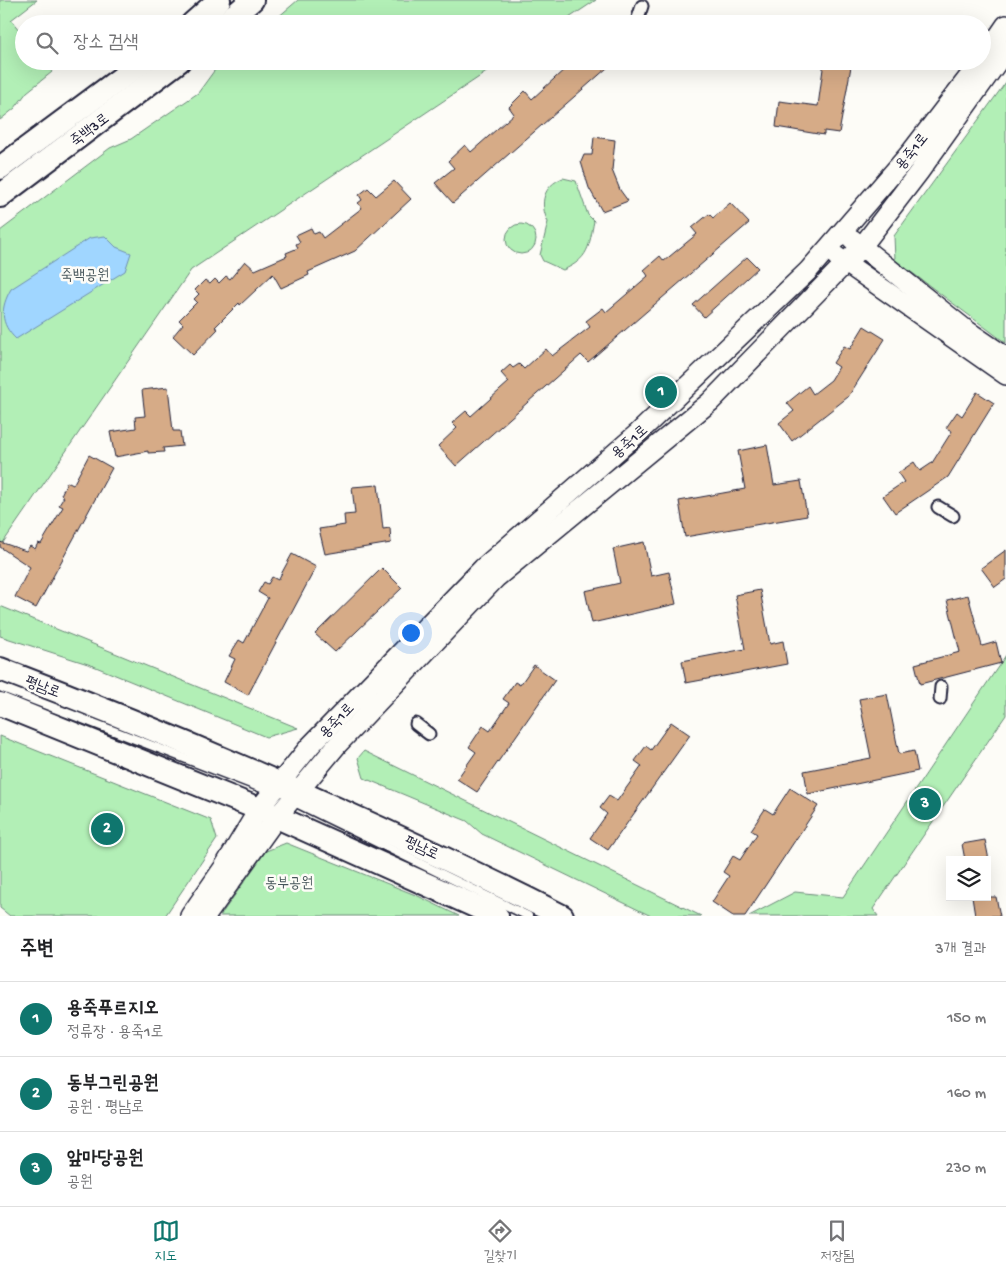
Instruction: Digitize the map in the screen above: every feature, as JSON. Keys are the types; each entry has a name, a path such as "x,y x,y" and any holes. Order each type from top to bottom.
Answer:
{"main road":[{"path":"202,15 219,0"},
{"path":"234,15 252,0"},
{"name":"죽백3로","path":"0,168 132,70"},
{"name":"죽백3로","path":"0,196 167,70"},
{"name":"평남로","path":"0,670 99,707 497,916"},
{"name":"평남로","path":"0,704 471,870 562,916"}],"street":[{"path":"639,15 642,6"},
{"name":"용죽1로","path":"991,48 1006,26"},
{"path":"190,916 224,867 277,802 338,744 496,578 710,402 861,247 919,172 1006,50"},
{"name":"용죽1로","path":"277,802 310,746 483,568 638,433 808,271 911,152 975,70"},
{"path":"842,232 965,329 1006,357"},
{"path":"827,249 1006,375"},
{"path":"938,507 954,516"},
{"path":"416,724 429,734"},
{"path":"206,916 277,802"}],"lane":[{"path":"0,687 277,802 528,916"},
{"path":"0,693 183,767"},
{"path":"320,826 507,916"}],"green space":[{"path":"0,0 37,0 15,15 11,20 15,25 15,70 51,70 52,72 27,92 15,108 0,120"},
{"path":"298,0 596,0 574,15 280,15"},
{"name":"죽백공원","path":"490,70 191,270 0,547 0,231 110,148 131,139 198,93 214,71"},
{"path":"1006,82 1006,343 895,260 894,236"},
{"path":"563,178 576,181 588,215 594,221 589,245 583,256 572,266 563,270 543,261 540,255 548,222 544,208 545,196 547,190 556,181"},
{"path":"521,224 532,228 536,239 532,250 521,254 510,250 506,239 510,228"},
{"path":"0,606 298,728 266,737 91,665 0,636"},
{"path":"1006,655 1006,715 873,909 878,916 749,916 795,892 843,897"},
{"path":"0,736 211,820 217,839 165,916 10,916 0,908"},
{"path":"364,751 701,916 651,916 482,834 467,821 364,778 358,758"},
{"name":"동부공원","path":"286,843 418,896 459,916 220,916 266,851"}],"water":[{"path":"105,236 116,247 131,253 125,271 16,339 7,328 3,316 7,296 11,289 90,238"}],"building":[{"path":"564,70 605,70 453,203 435,183 454,168 448,161 465,145 471,152 514,114 509,107 525,91 532,99"},
{"path":"823,70 850,70 839,133 824,131 824,135 776,127 779,101 818,106"},
{"path":"594,137 615,140 612,170 620,190 628,201 602,211 589,188 581,162 584,155 592,155"},
{"path":"394,181 411,199 355,251 308,272 309,275 281,288 273,274 240,305 239,303 215,327 218,329 193,355 173,336 183,324 179,320 197,302 194,299 199,294 195,290 205,280 210,284 215,279 219,283 226,276 230,279 245,261 255,270 287,256 286,253 298,248 296,244 300,242 296,235 311,228 314,234 319,232 323,238 362,208 358,203 362,200 359,195 368,188 376,196"},
{"path":"730,203 749,223 588,362 581,355 456,466 438,446 457,428 452,423 466,411 471,416 509,382 501,373 510,365 513,368 519,364 524,369 546,349 552,356 590,327 586,321 603,308 606,312 648,276 644,270 660,256 664,261 697,234 692,228 709,214 713,218"},
{"path":"747,257 758,268 704,317 693,305"},
{"path":"864,326 885,339 848,397 792,441 779,423 794,411 787,403 808,386 813,394 831,380 839,367 833,363 844,346 850,349"},
{"path":"168,387 173,431 180,431 182,446 163,448 164,452 148,453 148,451 115,457 110,432 136,428 135,417 145,416 142,390"},
{"path":"977,392 994,403 948,477 895,513 883,496 904,482 898,473 914,462 920,471 932,463 952,431 946,428 957,412 962,416"},
{"path":"767,445 774,485 801,481 807,516 685,537 679,501 745,489 738,451"},
{"path":"89,455 112,468 36,608 15,597 30,567 0,547 0,542 26,551 30,546 35,549 38,543 41,544 63,507 59,505 64,497 61,495 67,482 73,485"},
{"path":"378,485 383,529 390,528 391,543 325,554 319,529 345,525 344,515 355,514 352,487"},
{"path":"644,542 651,576 669,572 676,604 592,623 585,591 620,583 613,549"},
{"path":"1006,550 1006,579 995,587 981,568"},
{"path":"292,554 316,567 248,695 224,682 235,659 229,656 239,640 244,643 268,598 258,592 264,582 268,584 272,577 278,580"},
{"path":"382,568 402,588 335,652 315,634"},
{"path":"760,590 770,644 783,641 787,664 686,683 682,661 745,649 735,595"},
{"path":"968,595 982,646 996,642 1001,663 920,684 915,664 960,652 947,600"},
{"path":"534,665 555,680 477,792 457,779 476,752 469,747 483,726 490,731 509,703 503,699 515,682 520,685"},
{"path":"887,694 899,754 914,751 918,771 808,794 804,771 871,758 859,699"},
{"path":"671,722 690,735 608,850 590,838 607,814 600,808 609,796 617,801 642,766 635,761 646,746 651,750"},
{"path":"790,788 818,806 745,916 733,916 712,902 729,876 723,872 733,856 740,860 757,834 751,830 765,809 773,814"},
{"path":"985,840 988,856 964,856 962,844"},
{"path":"991,897 996,897 1000,916 975,916 973,901 991,901"}],"place":[{"name":"용죽푸르지오","path":"661,392"},
{"name":"앞마당공원","path":"925,804"},
{"name":"동부그린공원","path":"107,829"}]}
